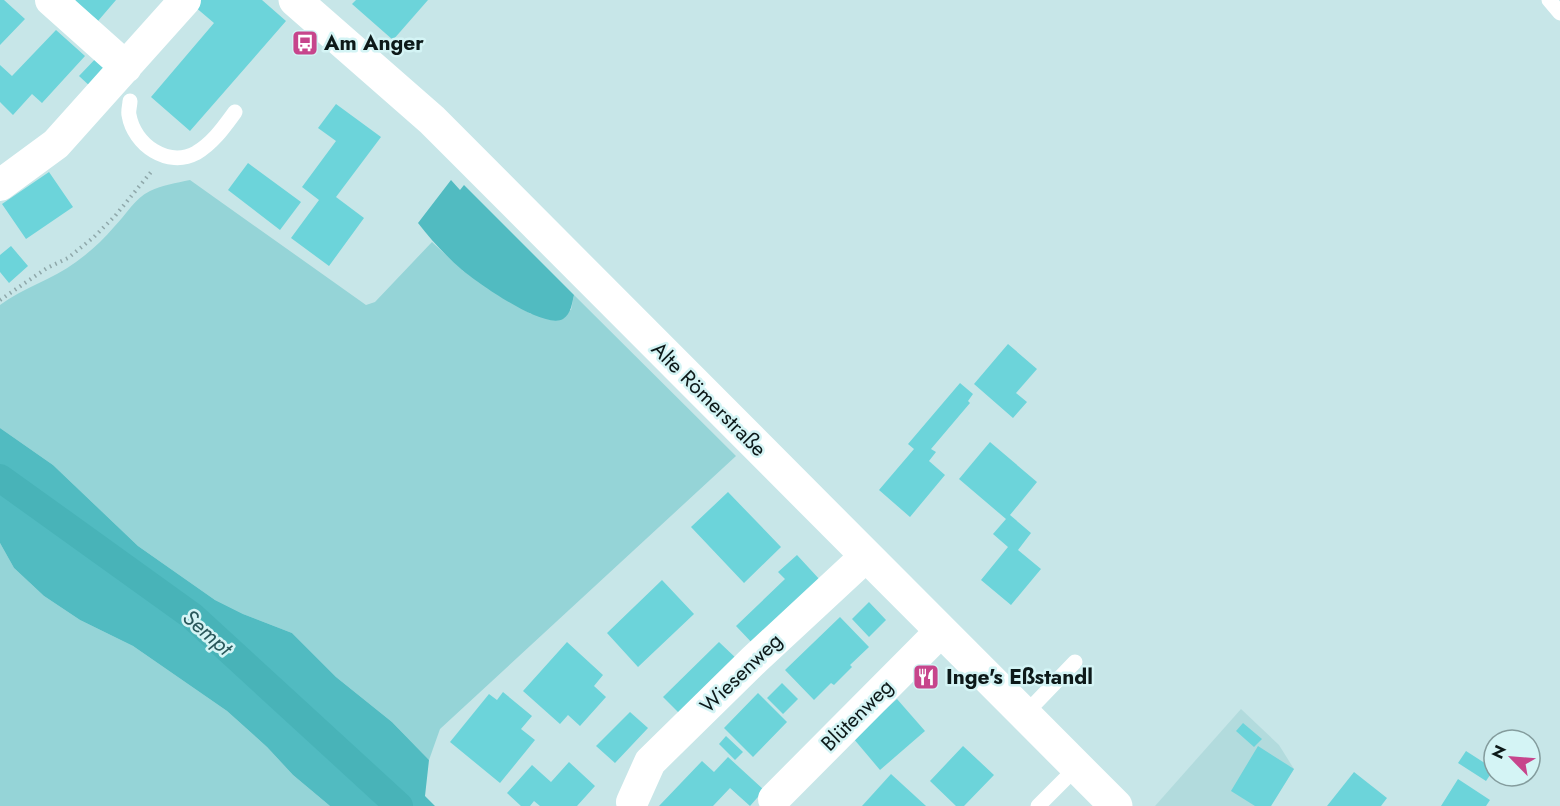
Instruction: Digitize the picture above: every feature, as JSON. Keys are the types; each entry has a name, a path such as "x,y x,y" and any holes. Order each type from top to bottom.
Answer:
{"main road":[{"name":"Alte Römerstraße","path":"295,0 432,120 1116,806"}],"street":[{"path":"51,0 126,66"},
{"path":"0,185 56,144 186,0"},
{"name":"Wiesenweg","path":"632,802 650,762 747,667 866,556"},
{"name":"Blütenweg","path":"774,799 940,632"}],"lane":[{"path":"1549,0 1560,13"},
{"path":"130,101 129,115 137,135 147,147 165,156 178,158 194,154 208,145 235,112"},
{"path":"1024,715 1075,662"},
{"path":"1038,806 1076,768"}],"path":[{"path":"0,300 47,268 68,258 94,237 115,216 165,156"}],"shaded area":[{"path":"190,180 366,305 375,302 432,242 463,271 531,314 571,310 574,295 736,456 440,729 429,760 392,722 336,677 292,633 243,614 215,600 138,546 53,465 0,428 0,305 81,258 105,237 144,194 159,187"},
{"path":"451,180 460,190 464,185 574,295 566,317 554,321 541,318 511,304 462,270 428,236 418,223"},
{"path":"0,428 53,465 138,546 215,600 243,614 292,633 336,677 392,722 429,760 425,796 435,806 330,806 293,775 267,747 227,711 133,646 80,620 44,596 14,568 0,543"},
{"path":"0,543 14,568 44,596 80,620 133,646 227,711 267,747 293,775 330,806 0,806"},
{"path":"1241,709 1279,745 1294,769 1271,806 1155,806"}],"building":[{"path":"0,0 4,0 25,19 0,45"},
{"path":"76,0 116,0 98,21"},
{"path":"199,0 262,0 286,21 190,131 151,97 214,23 194,6"},
{"path":"356,0 428,0 393,40 352,4"},
{"path":"56,30 85,56 42,103 32,94 13,115 0,102 0,65 12,76"},
{"path":"100,54 113,66 92,88 79,76"},
{"path":"336,104 381,137 336,197 364,218 329,266 291,238 319,200 302,187 336,141 318,128"},
{"path":"248,163 301,202 280,230 228,190"},
{"path":"49,172 73,207 26,239 2,204"},
{"path":"11,246 28,266 9,283 0,272 0,255"},
{"path":"1008,344 1037,369 1016,393 1027,402 1013,418 974,384"},
{"path":"960,383 973,394 968,401 970,403 931,449 936,452 929,461 945,475 910,517 879,490 914,449 908,444"},
{"path":"990,442 1037,482 1010,515 1031,533 1018,550 1041,569 1011,605 981,580 1008,547 993,534 1006,519 959,479"},
{"path":"728,492 781,547 744,583 691,527"},
{"path":"797,555 821,581 754,645 736,626 785,579 778,572"},
{"path":"662,580 694,614 638,667 607,633"},
{"path":"869,602 886,620 869,637 852,619"},
{"path":"840,617 869,647 834,685 831,683 814,700 785,670"},
{"path":"567,642 603,675 594,686 606,697 580,726 568,715 560,724 523,691"},
{"path":"719,642 738,660 682,716 663,697"},
{"path":"782,683 798,699 783,714 767,698"},
{"path":"503,692 532,716 521,729 535,740 500,783 450,742 489,694 497,700"},
{"path":"758,693 787,722 753,757 724,728"},
{"path":"897,699 925,731 880,770 853,738"},
{"path":"630,712 648,728 615,763 596,746"},
{"path":"1243,723 1262,739 1254,747 1236,731"},
{"path":"726,736 743,752 735,760 719,744"},
{"path":"963,746 994,775 964,806 956,806 930,781"},
{"path":"1258,746 1294,769 1271,806 1255,806 1231,791"},
{"path":"1466,751 1482,761 1482,778 1458,763"},
{"path":"728,757 764,790 750,806 730,788 713,806 659,806 702,761 714,772"},
{"path":"569,762 595,786 577,806 540,806 534,801 530,806 521,806 507,793 532,765 551,782"},
{"path":"1354,772 1387,798 1381,806 1327,806"},
{"path":"891,774 926,806 862,806"},
{"path":"1458,779 1490,800 1486,806 1441,806"}],"waterway":[{"name":"Sempt","path":"0,478 192,616 399,806"}],"place":[{"name":"Am Anger","path":"305,43"},
{"name":"Inge's Eßstandl","path":"926,677"}]}
